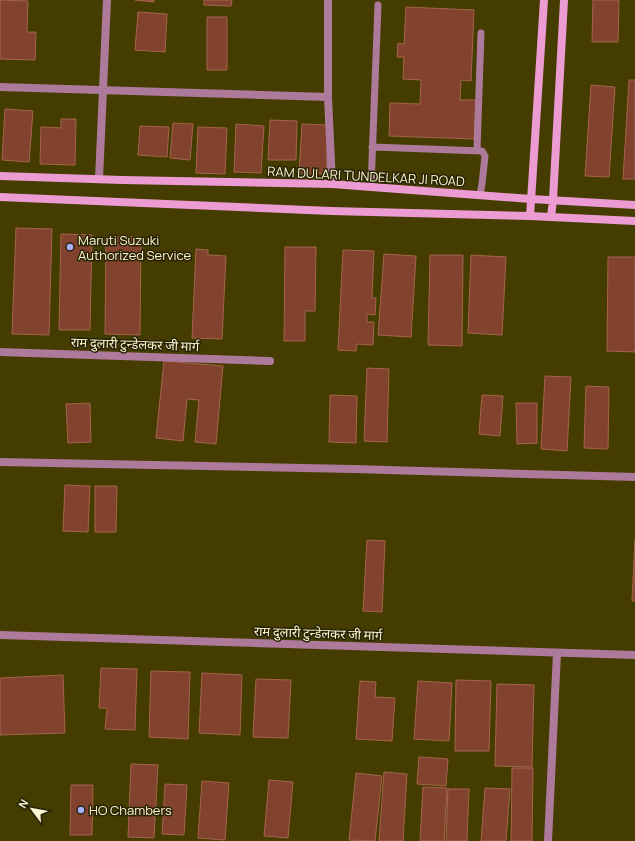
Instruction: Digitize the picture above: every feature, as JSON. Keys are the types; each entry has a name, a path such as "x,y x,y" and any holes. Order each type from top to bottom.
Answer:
{"street":[{"path":"99,179 107,0"},
{"path":"328,0 328,97 332,184"},
{"path":"530,216 544,0"},
{"path":"551,217 564,0"},
{"path":"0,87 328,97"},
{"name":"RAM DULARI TUNDELKAR JI ROAD","path":"0,176 332,184 553,200"},
{"path":"0,197 331,211 530,216 635,221"},
{"path":"553,200 635,205"},
{"name":"राम दुलारी टुन्डेलकर जी मार्ग","path":"0,352 270,361"},
{"path":"0,462 635,477"},
{"name":"राम दुलारी टुन्डेलकर जी मार्ग","path":"0,635 635,656"},
{"path":"548,841 557,653"}],"lane":[{"path":"371,187 378,5"},
{"path":"477,150 481,34"},
{"path":"372,147 482,151 485,156 480,195"}],"building":[{"path":"0,0 28,1 27,32 36,32 35,60 0,59"},
{"path":"135,0 154,0 154,2"},
{"path":"204,0 232,0 231,6 204,5"},
{"path":"593,0 619,0 618,42 592,42"},
{"path":"406,7 474,10 471,81 461,80 460,100 476,100 474,139 389,136 390,103 420,104 421,80 403,79 404,57 397,57 398,43 404,44"},
{"path":"138,12 167,14 165,52 135,50"},
{"path":"207,17 227,17 227,70 207,70"},
{"path":"629,80 635,80 635,179 623,179"},
{"path":"591,85 615,87 609,177 585,176"},
{"path":"5,109 33,111 29,162 2,160"},
{"path":"61,119 76,119 75,165 40,164 41,127 61,128"},
{"path":"270,120 297,121 296,160 268,160"},
{"path":"173,123 193,124 190,160 170,158"},
{"path":"236,124 264,126 261,173 234,172"},
{"path":"302,124 329,125 326,174 299,173"},
{"path":"140,126 169,127 167,157 138,155"},
{"path":"198,127 227,128 225,174 196,173"},
{"path":"16,228 52,229 49,335 12,334"},
{"path":"61,234 92,235 90,330 59,330"},
{"path":"106,237 141,237 140,335 105,334"},
{"path":"285,247 316,247 315,311 305,311 305,341 284,341"},
{"path":"196,249 208,250 208,255 226,256 222,339 192,338"},
{"path":"343,250 374,251 372,298 376,298 375,315 367,314 367,322 374,322 373,345 357,344 356,351 338,350"},
{"path":"384,254 416,256 411,337 378,335"},
{"path":"430,255 463,255 462,346 428,345"},
{"path":"471,255 506,257 502,335 468,333"},
{"path":"608,257 635,257 635,352 607,351"},
{"path":"164,361 223,366 216,444 195,442 199,400 187,399 183,441 156,438"},
{"path":"367,368 389,369 387,442 364,441"},
{"path":"545,376 571,377 567,451 541,449"},
{"path":"586,386 609,387 608,449 584,448"},
{"path":"330,395 357,396 356,443 329,442"},
{"path":"482,395 503,396 500,436 479,434"},
{"path":"90,403 91,442 68,443 66,404"},
{"path":"516,403 537,403 537,443 517,444"},
{"path":"65,485 90,486 88,532 63,531"},
{"path":"95,486 117,486 116,532 95,532"},
{"path":"635,539 635,601 632,601"},
{"path":"367,540 385,541 382,612 363,611"},
{"path":"101,668 137,669 135,730 105,729 107,708 99,708"},
{"path":"151,671 190,672 188,739 149,737"},
{"path":"202,673 242,675 240,735 199,733"},
{"path":"63,675 65,733 0,735 0,678"},
{"path":"256,679 291,680 288,738 253,737"},
{"path":"456,680 491,681 489,751 455,751"},
{"path":"360,681 376,682 375,697 395,698 392,741 356,739"},
{"path":"418,681 452,683 449,741 414,739"},
{"path":"497,684 534,685 532,767 495,766"},
{"path":"419,757 448,759 446,786 417,784"},
{"path":"131,764 158,765 154,838 128,837"},
{"path":"512,768 533,768 532,841 511,841"},
{"path":"384,772 407,774 403,841 379,841"},
{"path":"356,773 382,776 375,841 349,840"},
{"path":"269,780 293,782 288,838 264,836"},
{"path":"202,781 229,783 225,840 198,838"},
{"path":"165,784 187,785 184,835 162,834"},
{"name":"HO Chambers","path":"71,785 93,785 92,835 70,835"},
{"path":"423,787 447,788 444,841 420,841"},
{"path":"485,788 510,789 506,841 481,841"},
{"path":"448,789 469,789 467,841 446,841"}],"place":[{"name":"Maruti Suzuki Authorized Service","path":"70,247"},
{"name":"HO Chambers","path":"81,810"}]}
